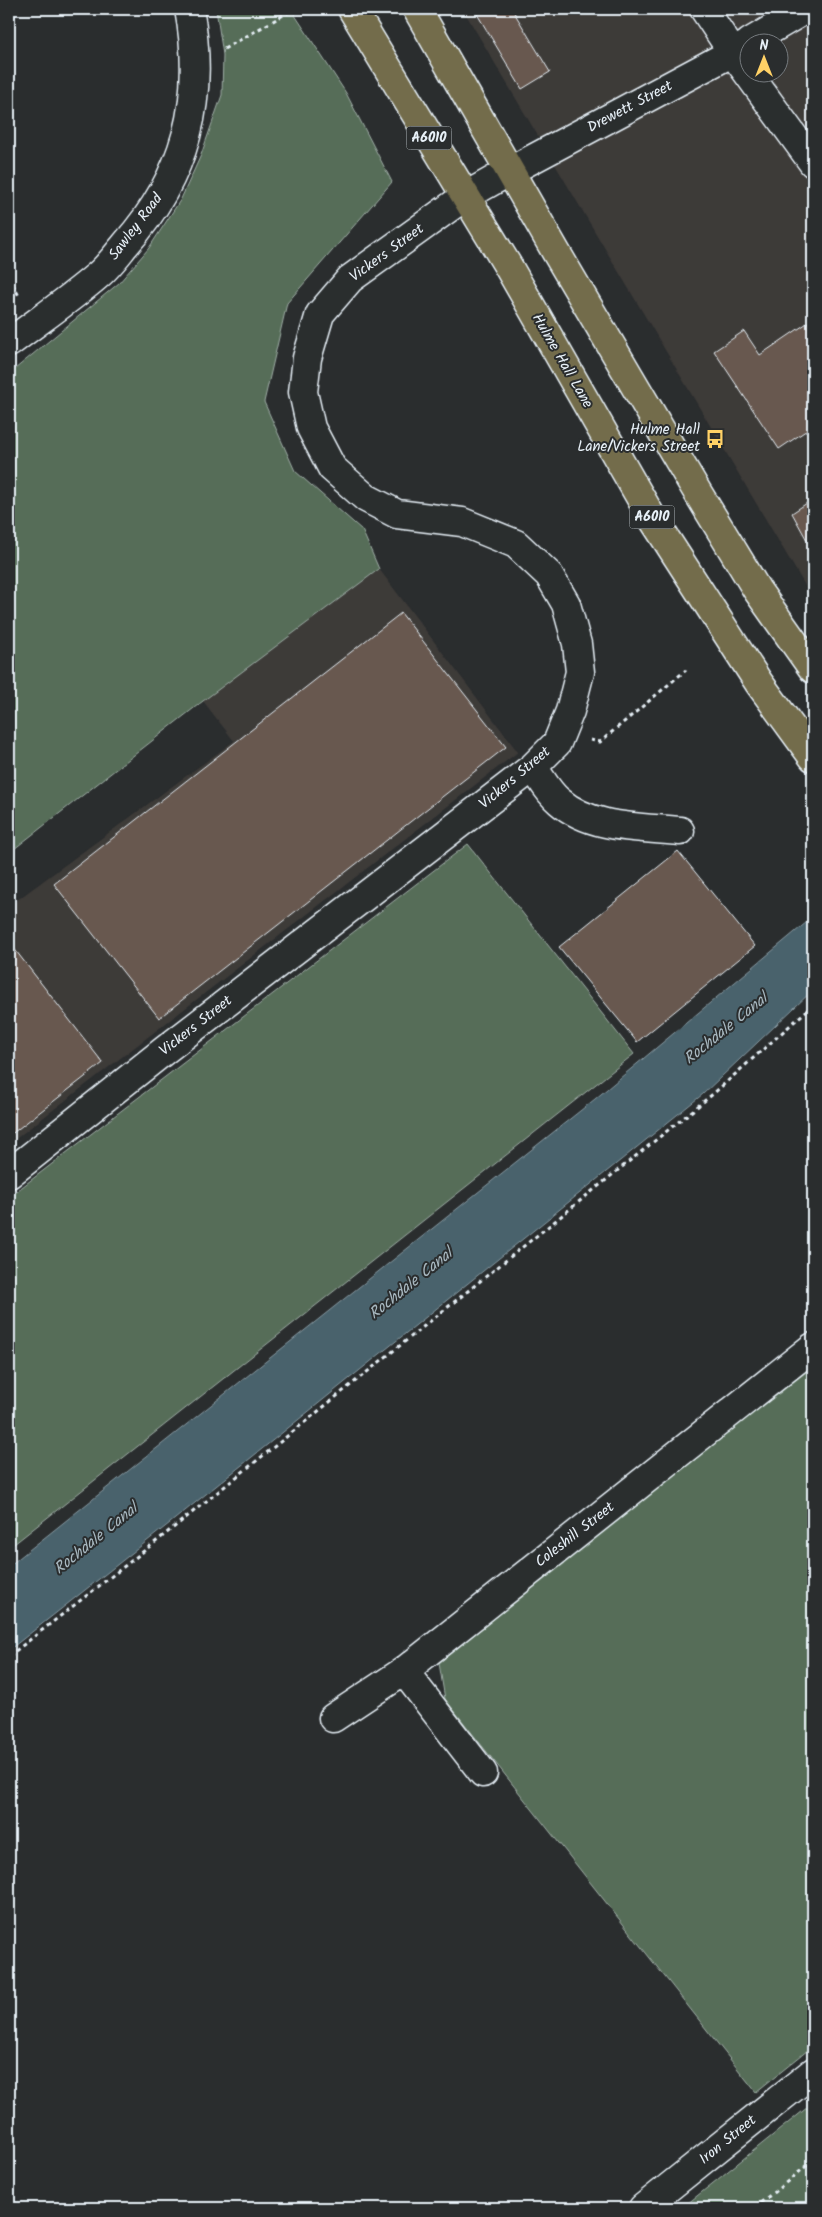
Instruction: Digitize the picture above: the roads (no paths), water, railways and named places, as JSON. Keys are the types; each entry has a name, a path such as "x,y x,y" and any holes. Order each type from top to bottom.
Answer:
{"highway":[{"name":"Hulme Hall Lane","path":"352,9 464,198 508,266 651,516 759,683 813,757"},
{"path":"417,9 703,502 757,590 813,669"}],"street":[{"name":"Sawley Road","path":"9,343 98,275 152,211 170,181 183,152 195,91 193,28 189,9"},
{"path":"704,9 740,42"},
{"name":"Drewett Street","path":"767,32 806,9"},
{"name":"Drewett Street","path":"510,171 740,48"},
{"path":"765,82 813,163"},
{"name":"Vickers Street","path":"9,1174 173,1044 532,767 557,743 570,712 580,672 577,644 566,604 549,575 516,544 462,522 397,514 366,498 332,468 311,428 303,392 307,358 320,314 350,279 464,198 510,171"},
{"path":"532,767 557,800 575,814 607,824 680,831"},
{"name":"Coleshill Street","path":"333,1718 404,1671 813,1347"},
{"path":"404,1671 483,1773"},
{"name":"Iron Street","path":"643,2208 813,2074"}],"water":[{"name":"Rochdale Canal","path":"813,917 813,990 703,1094 170,1523 9,1650 9,1566 595,1099"}],"place":[{"name":"Hulme Hall Lane/Vickers Street","path":"715,439"}]}
